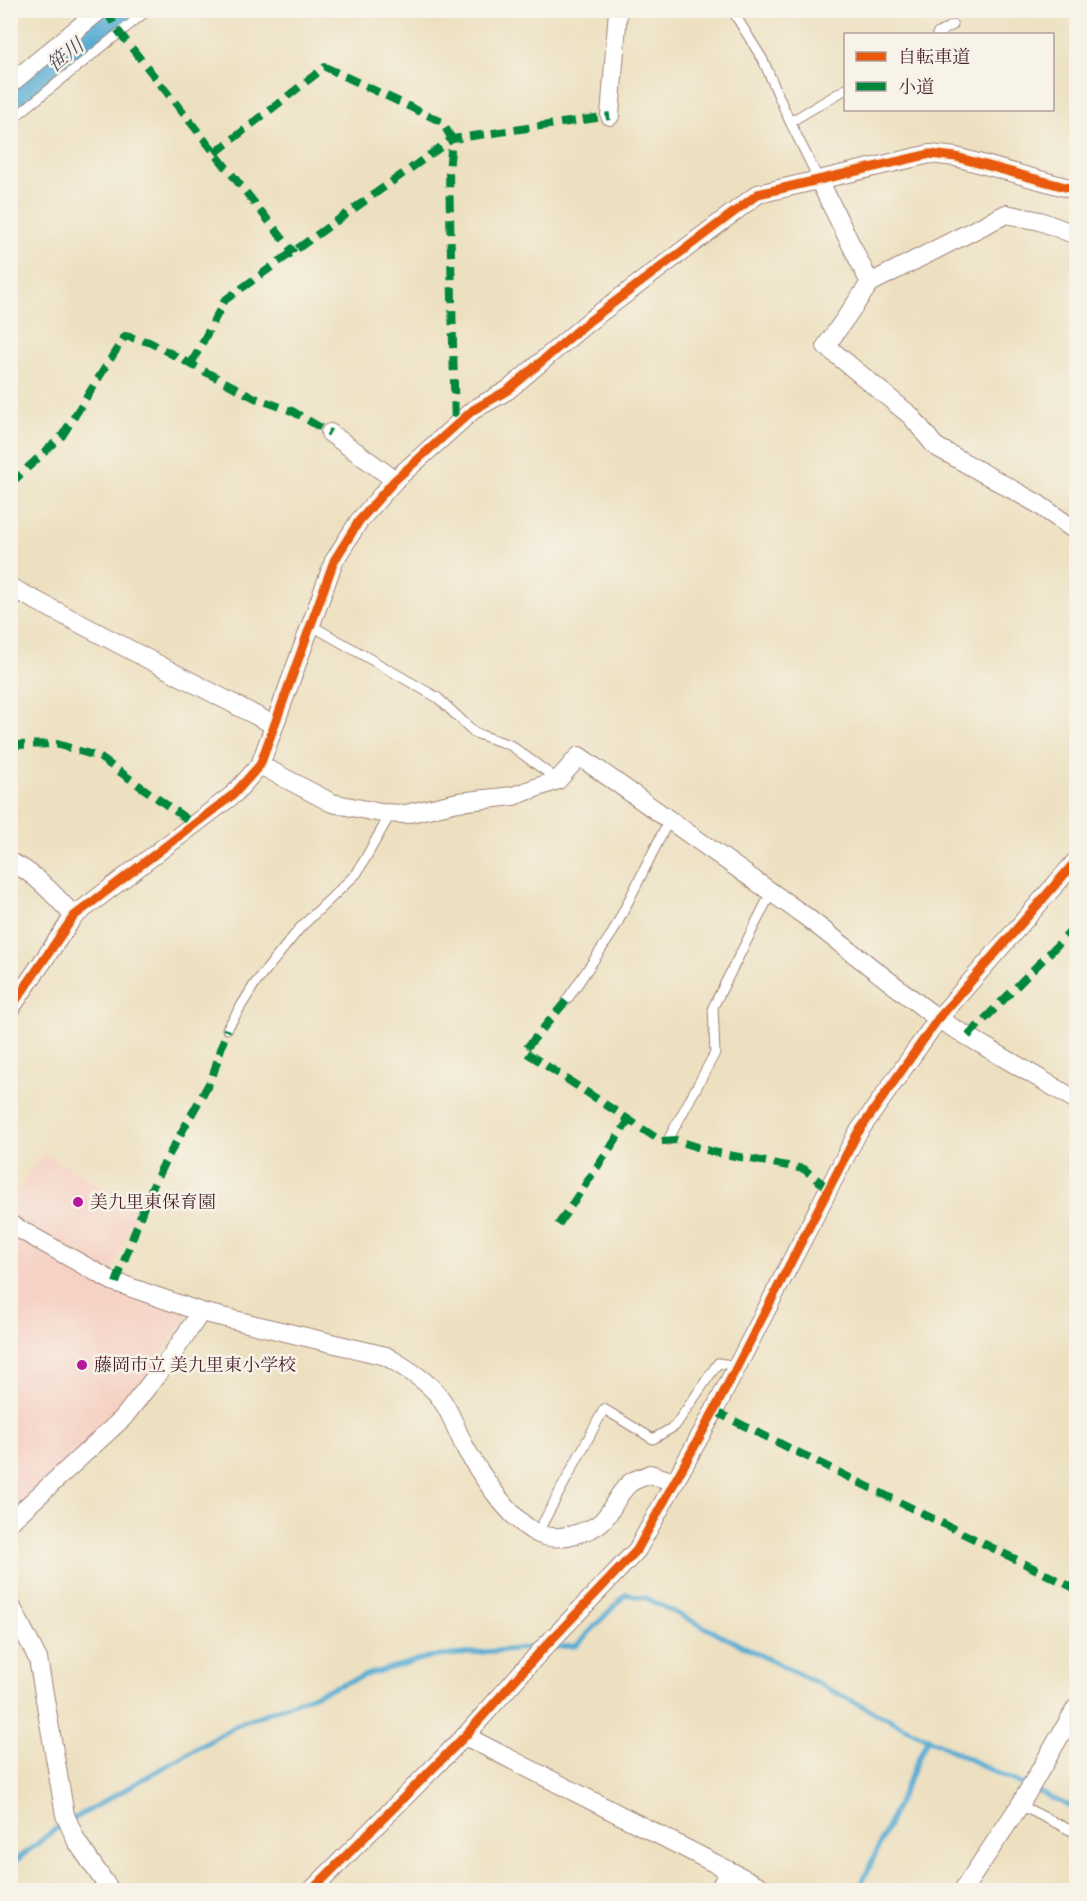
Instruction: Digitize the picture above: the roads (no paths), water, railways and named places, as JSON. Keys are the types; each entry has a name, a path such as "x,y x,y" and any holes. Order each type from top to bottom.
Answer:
{"street":[{"path":"10,84 100,10"},
{"path":"610,116 618,10"},
{"path":"10,1009 74,916 234,794 260,765 309,624 334,561 359,521 395,480 473,410 508,390 588,322 758,194 897,159 930,154 978,162 1077,190"},
{"path":"819,180 870,283"},
{"path":"1077,235 1040,221 1006,214 870,283 826,346 911,416 935,446 1038,504 1077,531"},
{"path":"330,433 395,480"},
{"path":"10,587 274,724"},
{"path":"260,765 332,803 391,813 406,813 458,802 513,796 558,780 579,756 771,893 938,1019 1077,1100"},
{"path":"312,1890 465,1736 539,1653 637,1550 738,1366 857,1134 938,1019 1077,861"},
{"path":"10,862 20,866 74,916"},
{"path":"10,1224 112,1281 201,1312 386,1356 412,1373 442,1400 467,1451 489,1484 513,1514 537,1534 555,1538 581,1533 601,1523 614,1509 620,1494 631,1482 650,1474 674,1482"},
{"path":"10,1522 123,1418 167,1362 201,1312"},
{"path":"10,1605 38,1659 65,1815 77,1842 110,1890"},
{"path":"963,1890 1020,1805 1077,1708"},
{"path":"465,1736 767,1890"},
{"path":"719,1890 729,1871"}],"lane":[{"path":"10,121 148,10"},
{"path":"732,10 763,60 819,180"},
{"path":"939,33 953,25"},
{"path":"790,122 844,90"},
{"path":"309,624 438,698 476,733 510,745 558,780"},
{"path":"227,1029 254,985 300,928 357,873 391,813"},
{"path":"566,1001 613,932 669,822"},
{"path":"668,1140 715,1053 713,1007 771,893"},
{"path":"537,1534 604,1409 653,1439 675,1426 718,1363 738,1366"},
{"path":"1020,1805 1077,1833"}],"waterway":[{"name":"笹川","path":"10,99 119,10"},
{"path":"550,1647 576,1646 626,1594 646,1598 997,1773 1076,1809"},
{"path":"10,1865 56,1829 241,1723 366,1675 429,1657 538,1647"},
{"path":"859,1890 928,1737"}],"place":[{"name":"美九里東保育園","path":"78,1202"},
{"name":"藤岡市立 美九里東小学校","path":"82,1365"}]}
